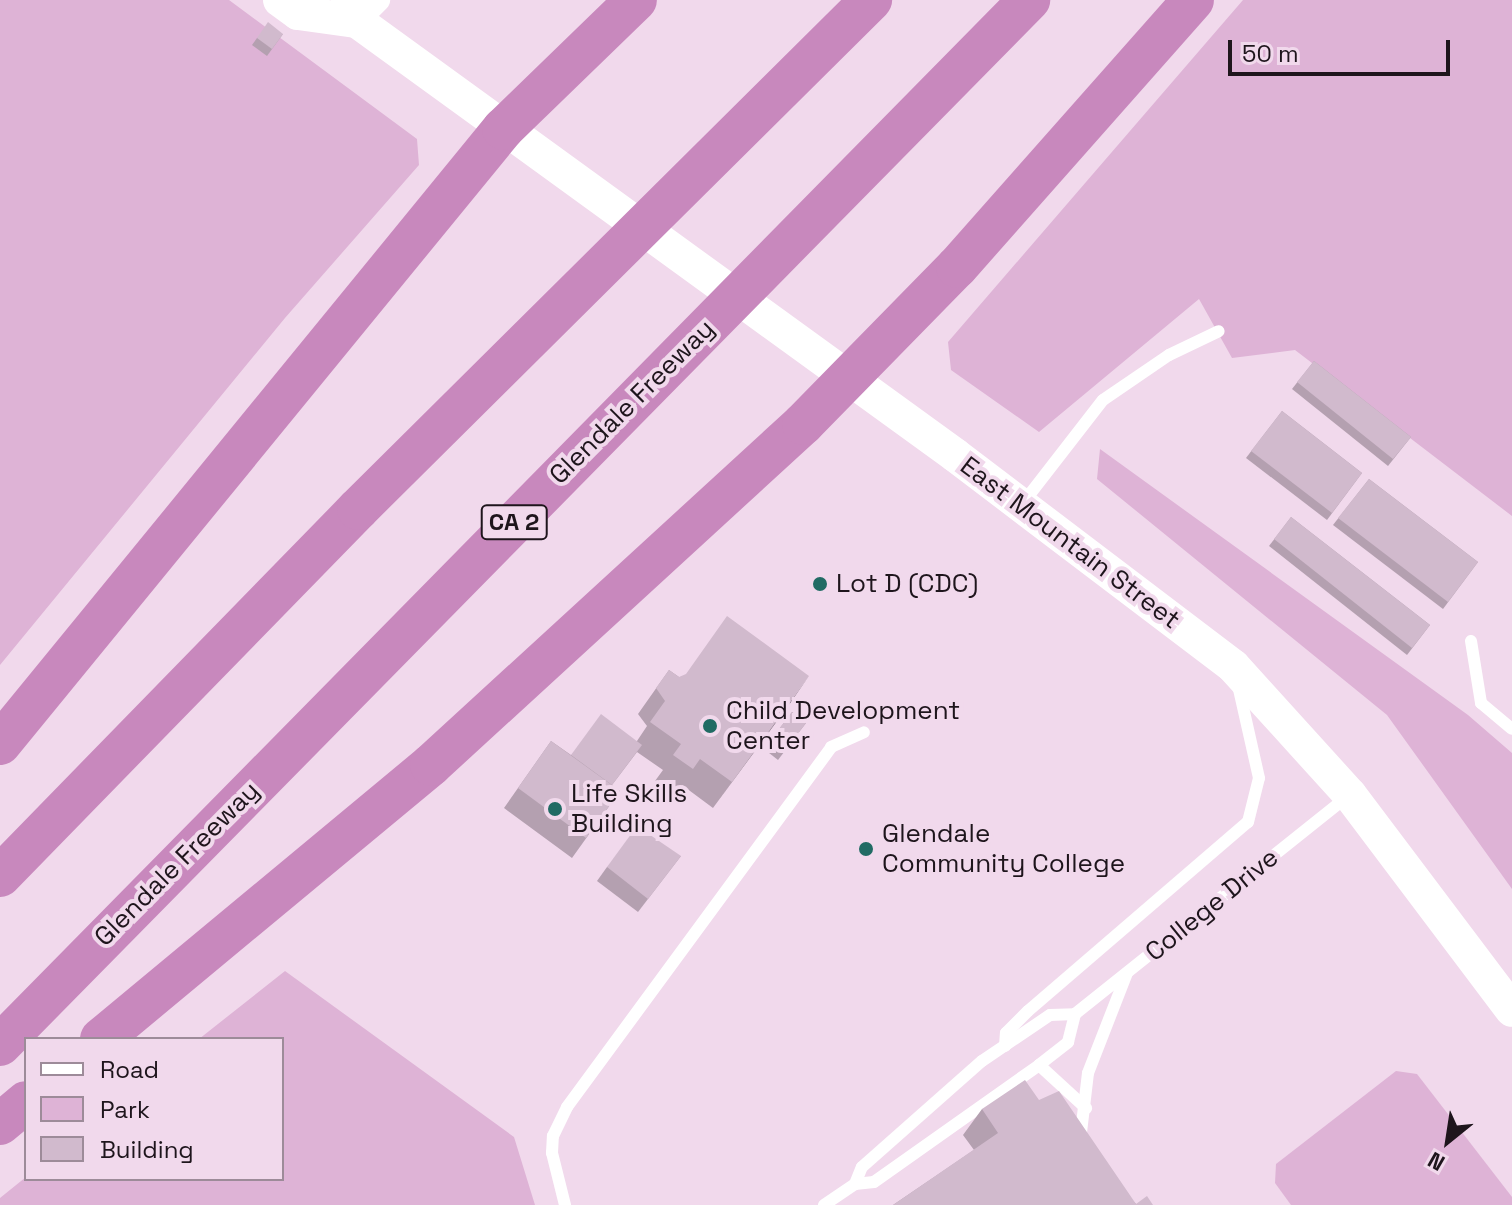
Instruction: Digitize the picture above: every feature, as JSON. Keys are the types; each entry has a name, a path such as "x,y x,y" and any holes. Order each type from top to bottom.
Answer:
{"highway":[{"path":"0,744 503,129 636,0"},
{"path":"0,876 358,509 871,0"},
{"name":"Glendale Freeway","path":"0,1045 1029,0"},
{"path":"103,1037 431,765 849,380 957,267 1193,0"},
{"path":"0,1124 24,1104"}],"main road":[{"path":"280,0 298,13 361,7"},
{"name":"East Mountain Street","path":"361,7 503,129 1022,505 1233,666 1350,795 1512,1010"}],"lane":[{"path":"1022,505 1103,400 1169,355 1219,331"},
{"path":"1471,641 1481,703 1512,729"},
{"path":"1005,1046 1006,1033 1028,1011 1248,822 1259,778 1233,666"},
{"path":"565,1205 552,1153 553,1136 567,1107 831,747 864,732"},
{"name":"College Drive","path":"855,1184 862,1167 1005,1046 1050,1015 1075,1014 1350,795"},
{"path":"1067,1155 1080,1141 1088,1073 1127,973"},
{"name":"College Drive","path":"824,1205 855,1184 874,1182 1039,1065 1068,1042 1075,1014"},
{"path":"1039,1065 1086,1108"}],"green space":[{"path":"0,0 229,0 417,139 419,165 285,318 0,665"},
{"path":"1243,0 1512,0 1512,516 1295,350 1232,358 1199,299 1039,432 951,370 948,342"},
{"path":"1100,449 1468,715 1512,753 1512,889 1387,715 1097,479"},
{"path":"285,971 514,1137 535,1205 0,1205 0,1198 24,1179 284,1181 284,1037 202,1037"},
{"path":"1396,1071 1417,1074 1512,1197 1512,1205 1291,1205 1275,1183 1276,1164"}],"building":[{"path":"268,22 283,34 272,49 257,38"},
{"path":"1314,361 1411,437 1393,459 1297,382"},
{"path":"1282,411 1362,473 1332,513 1251,451"},
{"path":"1369,479 1478,562 1448,602 1338,518"},
{"path":"1291,517 1430,625 1412,648 1274,539"},
{"name":"Child Development Center","path":"727,616 809,676 732,782 700,759 693,769 673,755 681,744 650,722 665,701 656,688 669,670 679,677 686,674"},
{"name":"Child Development Center","path":"792,712 806,723 783,753 769,742"},
{"path":"601,714 642,745 612,785 571,755"},
{"path":"551,741 620,791 586,838 518,788"},
{"path":"637,826 681,856 648,899 607,867"},
{"path":"1025,1080 1039,1100 1059,1091 1136,1204 1147,1196 1153,1205 893,1205 998,1133 982,1109"}],"place":[{"name":"Lot D (CDC)","path":"820,584"},
{"name":"Child Development Center","path":"710,726"},
{"name":"Life Skills Building","path":"555,809"},
{"name":"Glendale Community College","path":"866,849"}]}
